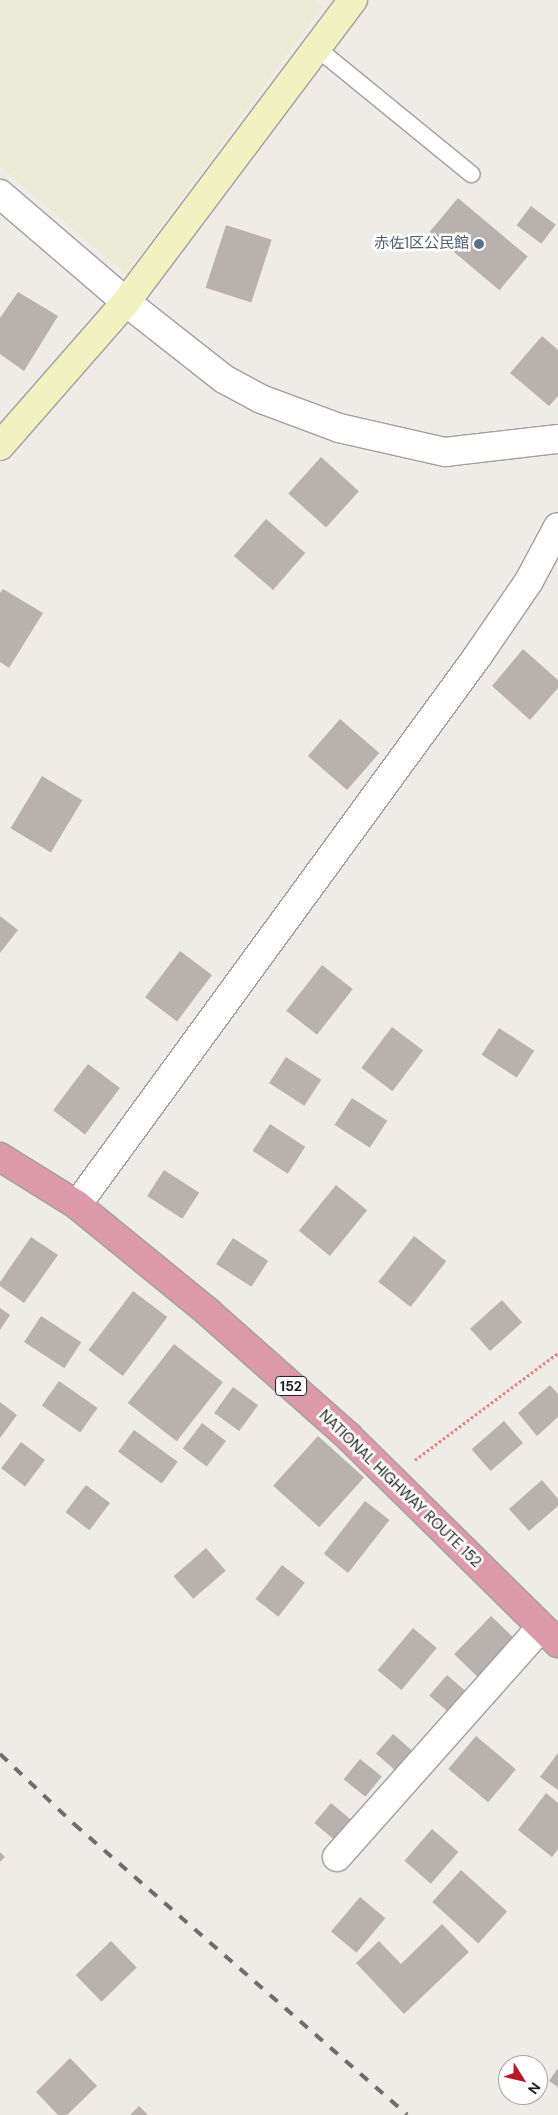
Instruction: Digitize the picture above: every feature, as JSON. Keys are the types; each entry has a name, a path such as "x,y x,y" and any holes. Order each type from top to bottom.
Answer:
{"highway":[{"name":"NATIONAL HIGHWAY ROUTE 152","path":"0,1156 77,1205 208,1312 348,1436 549,1635"}],"street":[{"path":"0,446 126,302 318,49 348,2"},
{"path":"0,194 126,302 224,379 261,399 339,428 445,452 558,440"},
{"path":"77,1205 477,657 529,581 558,527"},
{"path":"337,1856 549,1635"}],"lane":[{"path":"318,49 471,174"}],"path":[{"path":"390,1478 558,1353"}],"green space":[{"path":"0,0 314,0 322,7 126,274 0,166"}],"building":[{"name":"赤佐1区公民館","path":"458,198 528,256 499,290 430,232"},
{"path":"531,206 556,225 541,244 517,225"},
{"path":"226,225 272,240 251,303 206,288"},
{"path":"18,292 58,316 24,371 0,354 0,318"},
{"path":"542,336 558,350 558,396 549,406 510,373"},
{"path":"321,457 359,491 326,528 288,493"},
{"path":"266,519 305,553 273,590 234,556"},
{"path":"3,589 43,613 9,668 0,662 0,593"},
{"path":"523,649 558,680 558,688 530,720 492,686"},
{"path":"340,719 379,753 347,790 308,756"},
{"path":"42,776 82,800 51,852 11,828"},
{"path":"0,916 18,930 0,953"},
{"path":"180,951 212,975 177,1021 145,997"},
{"path":"322,965 353,989 317,1035 286,1011"},
{"path":"392,1027 423,1050 392,1091 361,1068"},
{"path":"499,1028 534,1051 517,1078 482,1055"},
{"path":"286,1057 321,1080 304,1106 269,1083"},
{"path":"88,1064 120,1088 85,1134 53,1110"},
{"path":"352,1098 387,1121 370,1148 335,1125"},
{"path":"270,1124 305,1147 288,1174 253,1151"},
{"path":"164,1170 199,1193 182,1219 147,1196"},
{"path":"336,1185 367,1210 330,1256 299,1231"},
{"path":"414,1236 446,1261 411,1307 378,1282"},
{"path":"31,1237 58,1255 24,1303 0,1286 0,1282"},
{"path":"233,1238 268,1261 251,1287 216,1264"},
{"path":"133,1291 167,1317 123,1376 88,1350"},
{"path":"502,1300 522,1322 490,1351 470,1329"},
{"path":"0,1308 10,1315 0,1330"},
{"path":"41,1316 81,1342 64,1368 24,1342"},
{"path":"174,1344 223,1382 177,1441 128,1403"},
{"path":"59,1381 98,1408 80,1433 42,1406"},
{"path":"550,1385 558,1394 558,1417 537,1436 518,1413"},
{"path":"233,1387 258,1405 239,1431 214,1413"},
{"path":"0,1402 17,1415 0,1438"},
{"path":"504,1421 523,1443 491,1471 472,1449"},
{"path":"202,1423 226,1441 207,1467 183,1449"},
{"path":"134,1430 178,1462 162,1484 118,1452"},
{"path":"318,1436 364,1477 319,1527 273,1486"},
{"path":"21,1442 45,1460 25,1486 1,1468"},
{"path":"542,1480 558,1499 558,1506 529,1531 509,1509"},
{"path":"86,1485 110,1503 89,1530 66,1512"},
{"path":"365,1501 389,1520 348,1573 324,1554"},
{"path":"206,1548 226,1571 193,1599 174,1576"},
{"path":"282,1565 305,1583 278,1617 256,1599"},
{"path":"491,1616 516,1640 479,1678 454,1654"},
{"path":"413,1628 437,1648 401,1690 378,1670"},
{"path":"447,1675 468,1693 450,1714 429,1695"},
{"path":"393,1734 415,1753 398,1773 376,1754"},
{"path":"476,1736 516,1769 488,1802 448,1769"},
{"path":"558,1753 558,1790 540,1777"},
{"path":"360,1759 382,1777 365,1797 344,1779"},
{"path":"546,1793 558,1803 558,1849 552,1857 518,1830"},
{"path":"331,1803 354,1822 337,1842 314,1823"},
{"path":"432,1829 458,1852 431,1884 404,1861"},
{"path":"0,1852 5,1857 0,1862"},
{"path":"461,1870 507,1911 478,1943 432,1902"},
{"path":"360,1897 385,1918 356,1953 331,1931"},
{"path":"442,1924 469,1952 404,2014 356,1963 379,1941 401,1964"},
{"path":"111,1941 137,1968 101,2002 76,1975"},
{"path":"70,2058 97,2086 67,2115 58,2115 36,2092"},
{"path":"558,2068 558,2087 549,2081"},
{"path":"139,2106 148,2115 130,2115"}],"railway":[{"path":"0,1754 74,1824 407,2115"}],"place":[{"name":"赤佐1区公民館","path":"479,244"}]}
